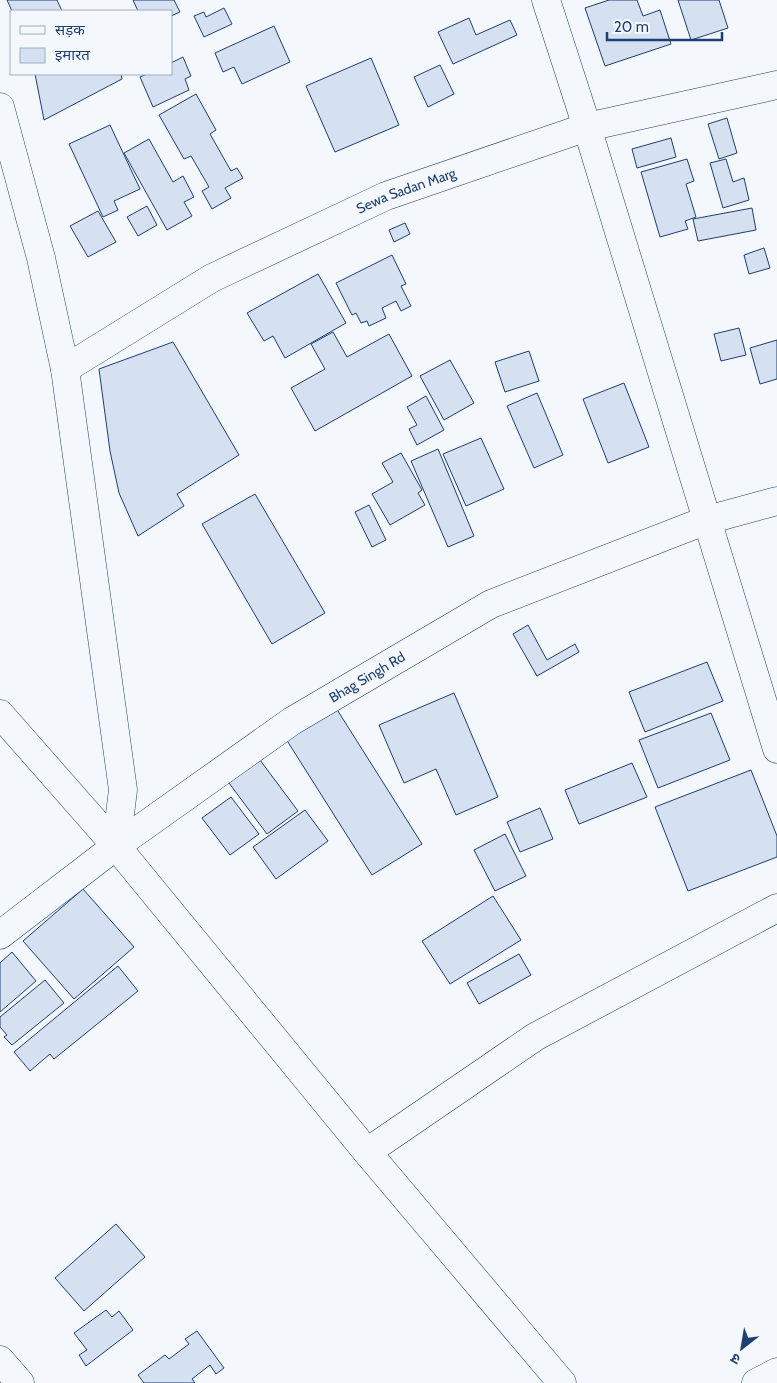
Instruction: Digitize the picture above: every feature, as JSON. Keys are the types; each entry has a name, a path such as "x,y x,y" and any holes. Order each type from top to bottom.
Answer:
{"street":[{"path":"546,0 587,127 777,749"},
{"name":"Sewa Sadan Marg","path":"65,369 212,278 386,196 587,127 777,85"},
{"path":"0,107 5,143 41,258 65,369 123,790 116,846"},
{"name":"Bhag Singh Rd","path":"0,935 116,846 292,720 491,604 707,520 777,501"},
{"path":"0,714 116,846 367,1152 562,1383"},
{"path":"367,1152 535,1037 777,908"},
{"path":"0,1360 20,1383"},
{"path":"756,1383 777,1372"}],"building":[{"path":"7,0 57,0 62,10 12,10"},
{"path":"133,0 174,0 180,12 172,16 172,10 138,10"},
{"path":"609,0 637,0 643,16 660,10 671,44 605,66 585,8"},
{"path":"678,0 719,0 728,28 691,40"},
{"path":"224,8 232,24 204,37 194,16 204,12 206,17"},
{"path":"469,18 476,35 510,20 517,35 453,64 438,32"},
{"path":"274,26 290,62 242,84 234,67 223,72 215,53"},
{"path":"183,57 191,76 185,79 189,90 153,107 140,77 145,75 172,75 172,62"},
{"path":"371,58 399,125 335,152 306,86"},
{"path":"440,65 454,94 428,107 414,77"},
{"path":"35,75 121,75 122,79 44,120"},
{"path":"196,94 216,130 210,134 231,171 237,168 243,178 225,188 231,198 212,209 202,191 209,187 191,156 184,159 159,115"},
{"path":"727,118 737,153 719,159 708,124"},
{"path":"110,125 140,189 114,201 118,210 103,217 69,144"},
{"path":"671,138 676,157 637,168 632,149"},
{"path":"149,139 173,182 183,176 194,197 184,202 192,216 167,230 124,153"},
{"path":"687,159 694,181 686,184 696,217 685,221 688,229 660,237 641,172"},
{"path":"726,159 733,182 744,178 749,200 723,208 710,163"},
{"path":"147,206 157,225 138,236 127,217"},
{"path":"752,208 756,230 698,241 693,219"},
{"path":"98,211 116,242 88,257 70,226"},
{"path":"405,223 410,234 394,242 389,230"},
{"path":"764,248 770,268 749,274 744,255"},
{"path":"392,255 406,284 401,286 411,306 401,311 396,301 382,308 386,318 369,326 367,321 361,323 356,313 352,315 336,283"},
{"path":"318,274 346,323 285,358 273,336 264,341 247,313"},
{"path":"739,328 746,355 721,361 714,334"},
{"path":"333,332 347,357 389,334 412,376 315,431 291,388 325,369 311,344"},
{"path":"777,340 777,379 760,384 750,348"},
{"path":"173,342 239,455 177,494 184,506 138,536 119,493 110,451 99,369"},
{"path":"529,351 539,381 505,392 495,362"},
{"path":"450,360 474,403 444,420 420,376"},
{"path":"624,383 649,447 608,463 583,399"},
{"path":"537,393 563,455 534,468 507,406"},
{"path":"426,396 444,430 417,445 409,429 417,425 407,407"},
{"path":"481,438 504,489 466,506 443,454"},
{"path":"438,449 474,536 448,547 411,461"},
{"path":"401,453 422,490 418,493 425,505 390,525 372,494 393,482 382,463"},
{"path":"255,494 325,613 272,644 202,524"},
{"path":"369,505 386,540 372,547 355,512"},
{"path":"528,625 547,660 575,644 579,652 537,676 513,634"},
{"path":"707,662 723,701 645,732 629,692"},
{"path":"454,693 498,797 456,815 436,769 404,783 379,725"},
{"path":"336,708 422,844 372,875 286,739"},
{"path":"711,713 730,760 658,788 639,740"},
{"path":"257,756 298,811 267,834 226,779"},
{"path":"632,763 647,797 579,824 565,790"},
{"path":"751,770 777,836 777,857 688,891 655,807"},
{"path":"231,797 259,834 230,855 202,818"},
{"path":"540,808 553,839 520,852 507,822"},
{"path":"305,810 328,841 276,879 253,847"},
{"path":"505,834 526,876 495,891 474,850"},
{"path":"83,889 134,947 74,999 23,941"},
{"path":"493,896 521,940 450,984 422,941"},
{"path":"12,952 36,981 0,1012 0,963"},
{"path":"519,954 531,975 479,1004 467,983"},
{"path":"118,966 138,991 54,1059 50,1054 30,1071 14,1052"},
{"path":"45,980 64,1003 12,1045 4,1037 7,1035 0,1027 0,1017"},
{"path":"116,1224 145,1257 84,1311 55,1278"},
{"path":"106,1310 112,1317 119,1311 133,1330 86,1366 79,1355 87,1350 74,1333"},
{"path":"197,1331 224,1368 216,1374 210,1365 192,1379 195,1383 144,1383 138,1375 165,1355 169,1359 189,1344 185,1339"}]}
